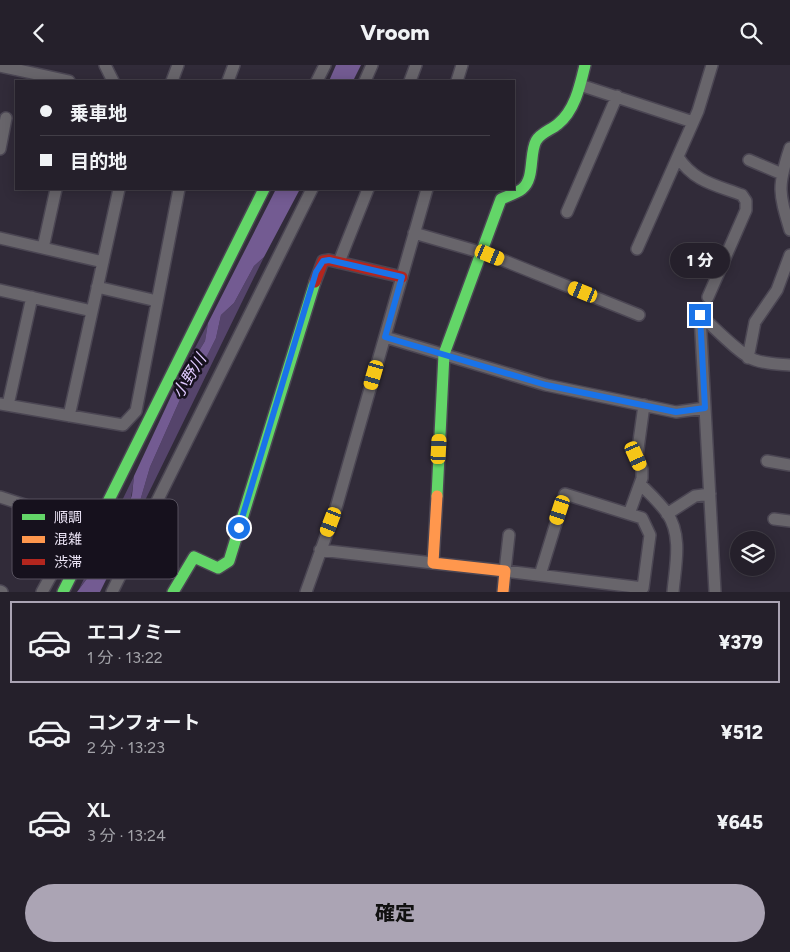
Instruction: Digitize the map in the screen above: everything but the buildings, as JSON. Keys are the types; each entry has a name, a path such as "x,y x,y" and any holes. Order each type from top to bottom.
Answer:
{"street":[{"path":"105,65 112,80"},
{"path":"172,80 178,65"},
{"path":"228,80 234,65"},
{"path":"318,80 325,65"},
{"path":"364,80 372,65"},
{"path":"410,80 416,65"},
{"path":"457,80 462,65"},
{"path":"433,563 444,354 501,199 522,189 527,183 537,137 551,129 568,114 580,85 585,65"},
{"path":"637,249 693,122 712,65"},
{"path":"0,66 64,80"},
{"path":"580,85 693,122"},
{"path":"567,212 617,96"},
{"path":"0,149 8,119"},
{"path":"790,148 782,174 779,193 790,230"},
{"path":"678,157 696,178 742,195 746,201 746,210 708,297"},
{"path":"749,160 782,174"},
{"path":"43,248 56,190"},
{"path":"69,416 119,190"},
{"path":"32,297 4,405 123,425 136,411 179,190"},
{"path":"109,499 264,190"},
{"path":"158,499 312,190"},
{"path":"339,262 368,190"},
{"path":"306,592 336,508 427,190"},
{"path":"414,233 481,252 639,315"},
{"path":"0,238 103,262"},
{"path":"748,358 755,322 776,290 790,255"},
{"path":"173,592 194,557 218,568 229,561 316,272 323,261 339,262 402,277"},
{"path":"97,287 157,301"},
{"path":"0,290 92,311"},
{"path":"715,592 700,315 730,341 741,354 748,358 755,361 790,365"},
{"path":"385,337 546,385 676,412 705,408"},
{"path":"630,514 640,484 642,469 636,456 644,405"},
{"path":"767,461 790,465"},
{"path":"640,484 667,513 675,535 677,566 673,592"},
{"path":"320,550 642,588 650,535 642,518 565,494 540,575"},
{"path":"667,513 695,496 710,494"},
{"path":"0,497 12,501"},
{"path":"774,519 790,521"},
{"path":"503,592 509,535"},
{"path":"42,592 49,579"},
{"path":"63,592 69,579"},
{"path":"112,592 118,579"}],"shaded area":[{"path":"264,257 146,499 141,499 150,467 186,386 206,358 216,338 221,315 234,303 254,266"},
{"path":"208,323 205,341 185,374 180,377"},
{"path":"134,476 130,499 123,499"}],"water":[{"path":"336,65 361,65 354,80 329,80"},
{"name":"小野川","path":"275,190 299,190 264,257 254,266 234,303 221,315 216,338 206,358 186,386 150,467 141,499 131,499 134,476 180,377 185,374 205,341 208,323"},
{"path":"87,579 106,579 100,592 77,592"}],"traffic: fast":[{"path":"437,496 444,354 501,199 518,192 526,185 529,179 536,141 558,124 569,112 576,97 585,65"},
{"path":"109,499 264,190"},
{"path":"173,592 194,557 218,568 229,561 315,282"},
{"path":"63,592 69,579"}],"traffic: slow":[{"path":"437,496 433,563 505,571 503,592"}],"traffic: jam":[{"path":"315,282 323,261 329,260 402,277"}],"route":[{"path":"239,528 316,272 323,261 329,260 402,277 385,337 546,385 676,412 705,408 700,315"}]}
